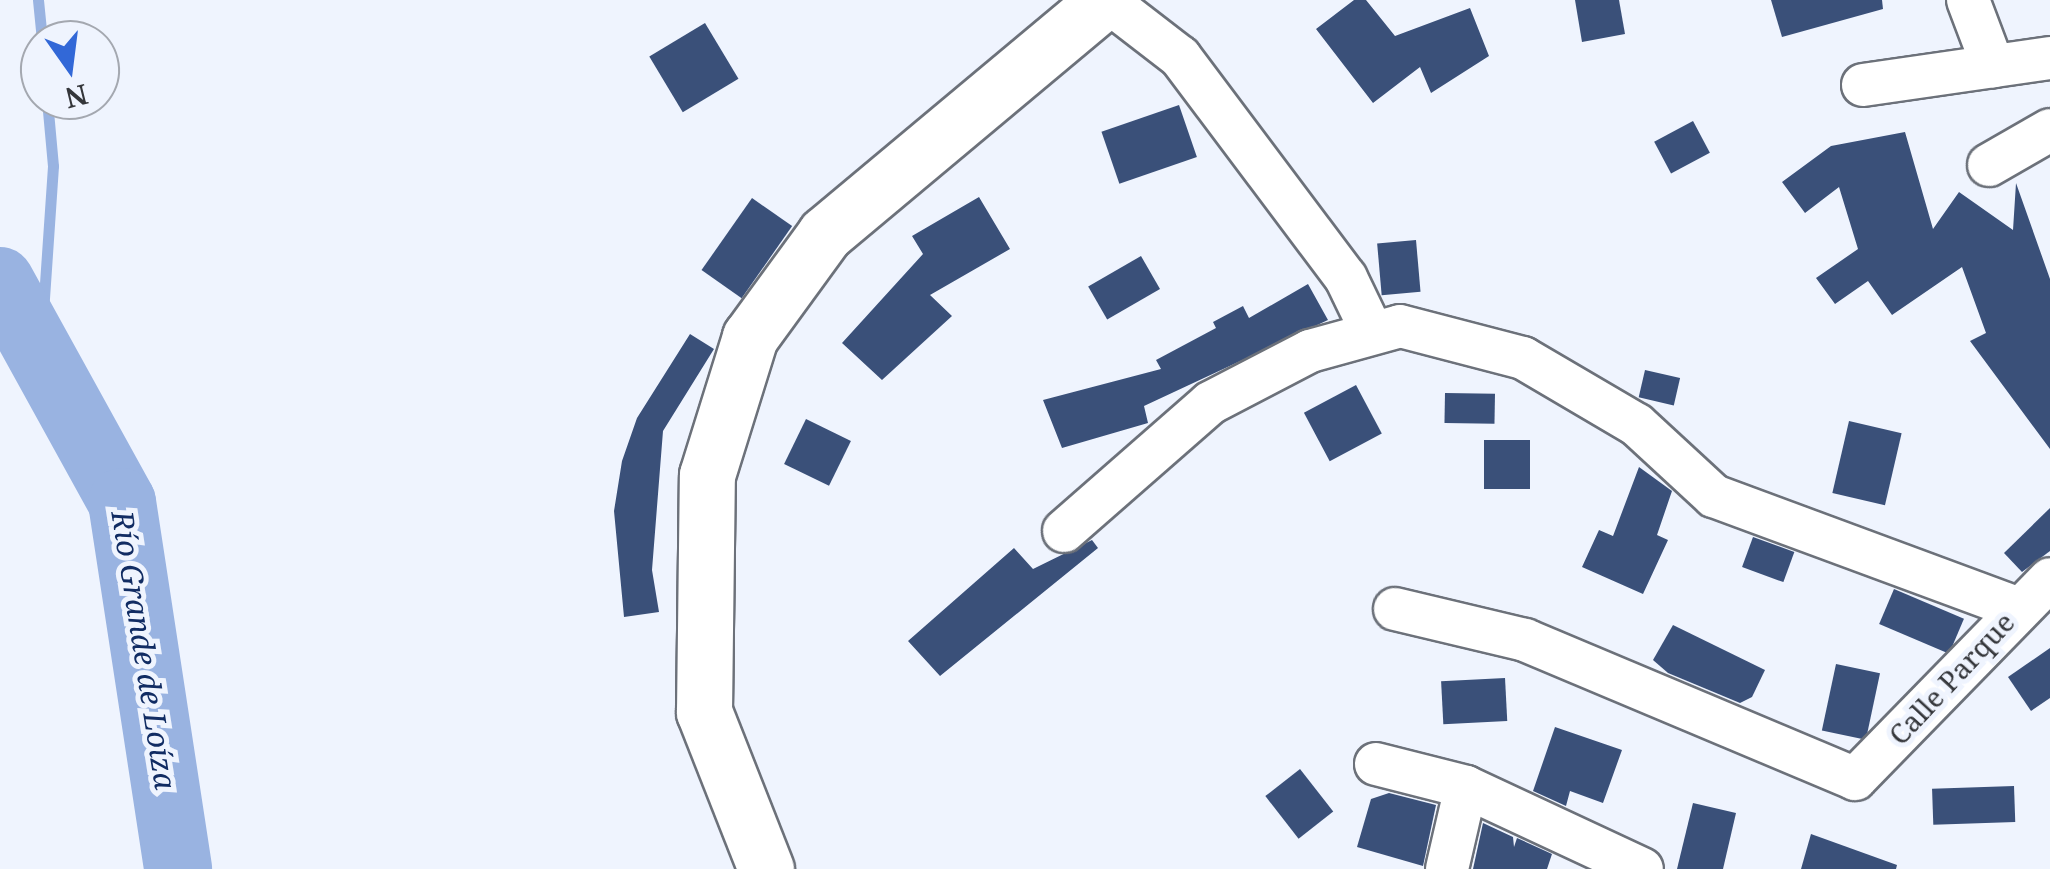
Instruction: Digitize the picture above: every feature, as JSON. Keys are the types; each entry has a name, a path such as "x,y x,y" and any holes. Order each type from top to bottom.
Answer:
{"street":[{"path":"766,869 704,712 708,475 750,337 824,234 1106,0 1180,58 1346,278 1372,332"},
{"path":"1968,0 1993,66"},
{"path":"1864,85 2050,58"},
{"path":"1988,165 2050,130"},
{"path":"1064,531 1210,404 1310,351 1400,326 1523,358 1637,424 1714,496 2016,608"},
{"name":"Calle Parque","path":"1394,609 1525,640 1855,779 2016,608 2050,580"},
{"path":"1376,764 1466,786 1642,869"},
{"path":"1447,869 1466,786"}],"building":[{"path":"1354,0 1366,0 1395,36 1470,8 1489,56 1431,93 1420,67 1373,103 1316,29"},
{"path":"1575,0 1619,0 1625,34 1582,42"},
{"path":"1771,0 1882,0 1883,9 1782,37"},
{"path":"705,23 738,79 683,112 649,56"},
{"path":"1179,105 1197,157 1119,184 1101,132"},
{"path":"1693,121 1710,153 1671,173 1654,142"},
{"path":"1905,132 1933,229 1959,192 2013,230 2016,183 2050,279 2050,449 1970,341 1986,333 1962,267 1892,315 1868,281 1835,304 1816,278 1858,249 1839,187 1805,213 1782,182 1831,146"},
{"path":"979,197 1010,249 930,295 952,316 882,380 842,343 923,254 912,236"},
{"path":"752,198 792,226 742,298 702,270"},
{"path":"1416,240 1421,292 1382,295 1377,243"},
{"path":"1141,256 1160,289 1107,319 1088,286"},
{"path":"1308,284 1328,320 1144,406 1148,423 1062,448 1043,400 1161,369 1156,360 1216,328 1213,322 1243,306 1249,318"},
{"path":"690,334 714,349 663,431 652,570 659,612 624,617 614,511 622,461 637,418"},
{"path":"1645,370 1680,378 1674,405 1639,397"},
{"path":"1356,385 1382,434 1330,461 1304,413"},
{"path":"1445,393 1495,394 1494,424 1444,423"},
{"path":"806,419 851,441 829,486 784,464"},
{"path":"1849,421 1902,433 1885,505 1832,493"},
{"path":"1484,440 1530,440 1530,489 1484,489"},
{"path":"1639,467 1672,491 1657,535 1668,540 1643,594 1582,567 1599,530 1613,536"},
{"path":"2050,508 2050,551 2022,572 2004,553"},
{"path":"1753,537 1794,552 1783,582 1742,567"},
{"path":"1092,540 1098,548 940,676 908,641 1014,548 1033,569"},
{"path":"1894,589 1964,619 1949,654 1879,624"},
{"path":"1673,625 1765,670 1752,697 1740,703 1668,673 1653,660"},
{"path":"2050,648 2050,698 2031,711 2008,677"},
{"path":"1836,664 1880,673 1866,740 1822,731"},
{"path":"1505,678 1507,721 1443,724 1441,681"},
{"path":"1555,727 1622,750 1603,803 1570,791 1566,806 1533,791"},
{"path":"1300,769 1333,812 1299,839 1265,796"},
{"path":"2014,786 2015,822 1933,825 1932,789"},
{"path":"1389,793 1436,805 1423,866 1357,847 1371,799"},
{"path":"1693,803 1736,813 1723,869 1677,869"},
{"path":"1483,823 1513,837 1514,847 1517,838 1552,854 1547,869 1473,869"},
{"path":"1811,834 1897,865 1896,869 1801,869"}],"waterway":[{"path":"38,0 40,20"},
{"path":"49,120 53,166 43,313 53,377"},
{"name":"Río Grande de Loíza","path":"0,281 122,502 178,869"}]}
